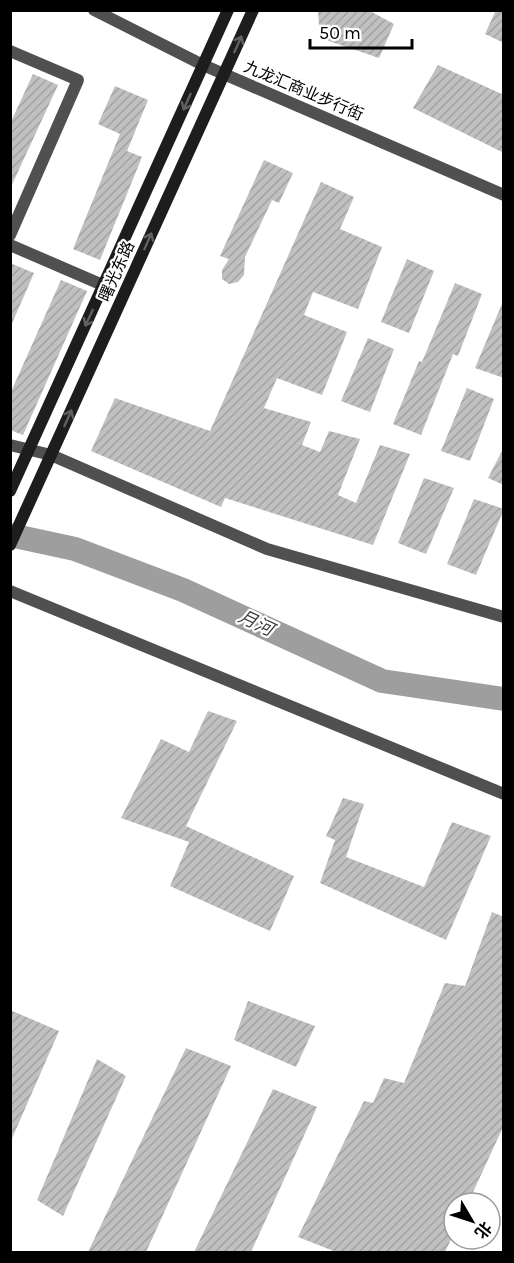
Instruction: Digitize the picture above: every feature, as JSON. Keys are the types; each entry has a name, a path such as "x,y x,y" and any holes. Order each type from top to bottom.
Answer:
{"main road":[{"name":"曙光东路","path":"13,486 228,10"},
{"name":"曙光东路","path":"10,545 253,10"}],"street":[{"name":"九龙汇商业步行街","path":"94,10 203,65 504,195"},
{"path":"10,51 78,80 10,235"},
{"path":"10,245 105,286"},
{"path":"10,445 51,455 267,549 504,617"},
{"path":"10,591 504,794"}],"building":[{"path":"318,10 368,10 394,24 379,58 329,41 319,26"},
{"path":"496,10 504,10 504,43 485,34"},
{"path":"438,65 504,95 504,153 413,108"},
{"path":"33,74 58,85 10,189 10,124"},
{"path":"115,86 148,100 127,151 142,157 100,260 73,249 120,134 98,124"},
{"path":"264,160 293,173 279,203 272,200 245,257 244,275 238,282 229,284 222,279 222,270 229,259 220,256"},
{"path":"321,182 354,197 340,229 382,247 358,309 313,292 304,315 347,332 322,395 277,378 264,408 311,422 302,445 320,452 329,431 360,439 338,495 356,503 380,445 410,454 373,545 225,498 221,507 91,451 115,398 210,431"},
{"path":"407,259 434,271 409,333 381,322"},
{"path":"10,263 34,273 10,328"},
{"path":"61,280 87,291 23,435 10,430 10,394"},
{"path":"455,283 482,294 458,356 453,354 421,435 393,424"},
{"path":"504,299 504,378 475,368"},
{"path":"368,338 394,349 370,412 341,401"},
{"path":"467,388 494,399 470,461 441,451"},
{"path":"504,447 504,485 488,478"},
{"path":"424,478 454,488 426,554 398,543"},
{"path":"474,499 504,509 476,575 447,564"},
{"path":"208,711 237,721 186,826 294,876 270,931 170,886 189,842 121,818 161,739 189,752"},
{"path":"343,798 364,804 346,857 424,887 452,822 491,836 446,940 320,883 335,840 326,836"},
{"path":"492,912 504,917 504,1125 474,1191 442,1191 442,1251 445,1252 336,1252 298,1237 364,1101 373,1103 384,1078 404,1083 445,983 465,986"},
{"path":"248,1001 315,1026 296,1067 234,1040"},
{"path":"10,1010 59,1031 10,1143"},
{"path":"186,1048 231,1066 146,1252 88,1252"},
{"path":"97,1059 126,1076 63,1216 37,1200"},
{"path":"273,1089 317,1107 251,1252 194,1252"}],"waterway":[{"name":"月河","path":"10,535 75,549 183,590 382,681 504,699"}]}
